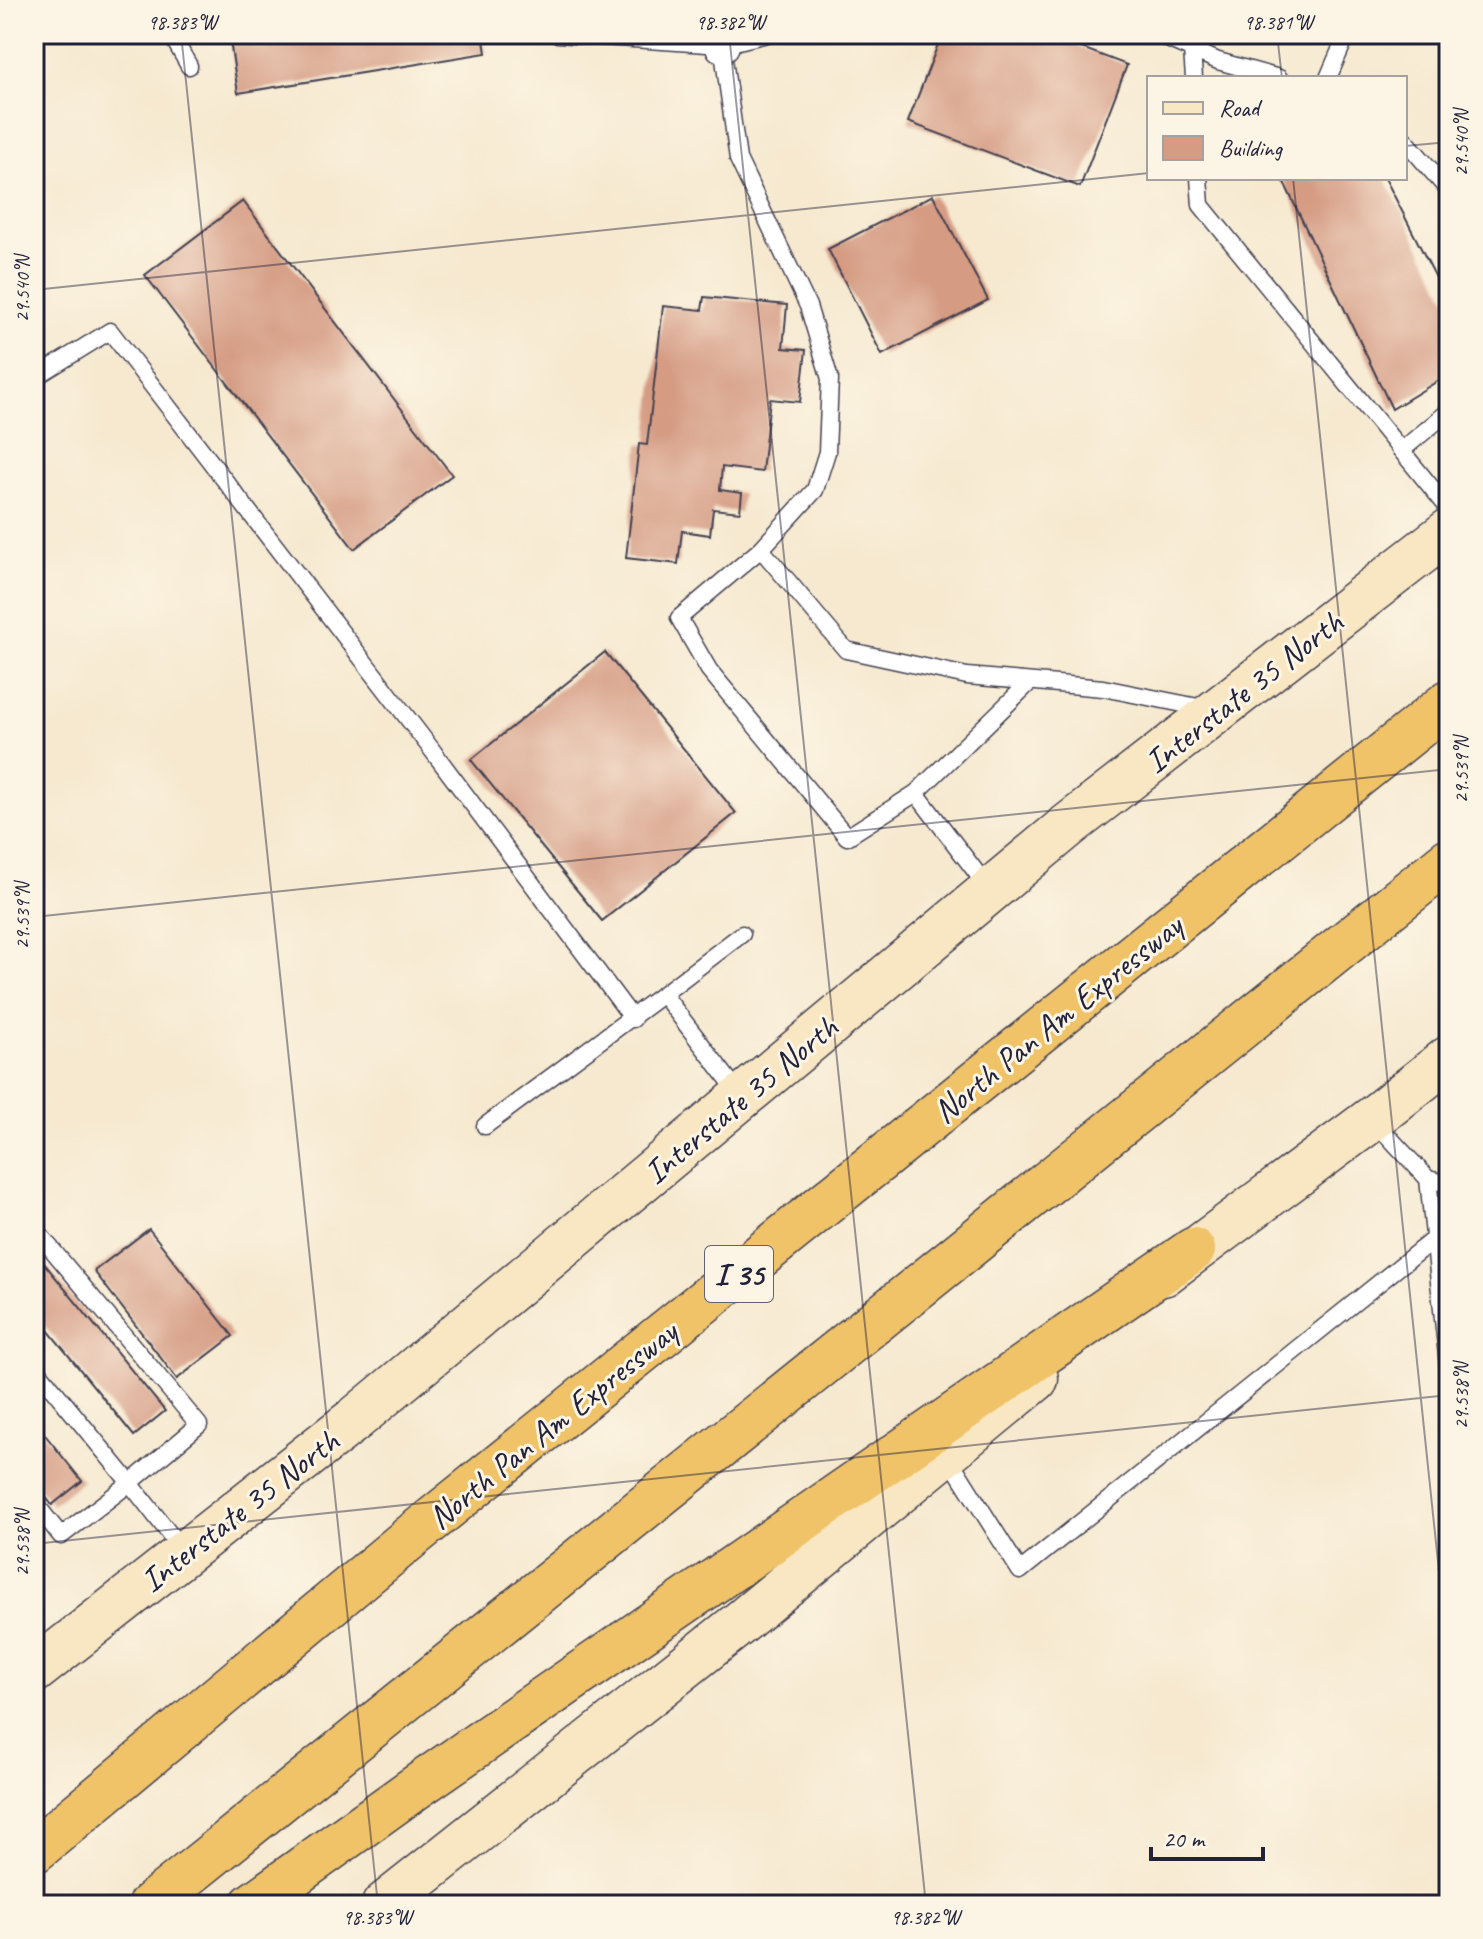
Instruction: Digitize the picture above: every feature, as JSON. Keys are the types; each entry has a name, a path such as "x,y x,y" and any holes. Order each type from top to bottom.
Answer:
{"highway":[{"name":"North Pan Am Expressway","path":"34,1851 412,1536 1449,702"},
{"path":"150,1905 1449,860"},
{"path":"252,1905 412,1790 1193,1250"}],"main road":[{"name":"Interstate 35 North","path":"34,1671 355,1419 1069,825 1449,531"},
{"path":"384,1905 740,1623 1193,1250 1372,1119 1449,1058"}],"lane":[{"path":"171,34 189,66"},
{"path":"558,34 721,39 767,34"},
{"path":"1156,34 1218,61 1272,76"},
{"path":"1329,76 1347,34"},
{"path":"721,39 738,159 808,306 830,379 827,452 815,490 761,549 679,618 709,670 847,837 916,793 1030,682"},
{"path":"1192,50 1194,76"},
{"path":"1407,142 1449,191"},
{"path":"1199,180 1201,205 1449,509"},
{"path":"34,378 110,331 429,746 633,1019"},
{"path":"1402,450 1449,411"},
{"path":"761,549 846,650 967,676 1128,692 1217,711"},
{"path":"916,793 990,891"},
{"path":"485,1126 633,1019 742,934"},
{"path":"663,994 742,1097"},
{"path":"1372,1119 1428,1179 1449,1184"},
{"path":"1428,1179 1449,1375"},
{"path":"34,1228 199,1425 61,1536 34,1502"},
{"path":"946,1453 1020,1571 1435,1238"},
{"path":"34,1366 185,1553"}],"building":[{"path":"229,34 483,34 486,53 238,93"},
{"path":"942,34 1045,34 1127,65 1080,187 908,122"},
{"path":"1283,180 1386,180 1449,303 1449,374 1392,409"},
{"path":"933,195 988,300 882,355 828,249"},
{"path":"243,201 452,475 354,549 145,275"},
{"path":"704,297 787,305 783,348 806,350 800,402 770,399 762,472 722,467 720,490 742,493 740,512 713,509 710,535 682,531 678,564 626,558 639,444 647,445 663,306 702,310"},
{"path":"605,652 736,813 602,921 471,760"},
{"path":"149,1229 233,1336 177,1379 94,1271"},
{"path":"34,1251 165,1411 134,1436 34,1313"},
{"path":"34,1421 82,1481 52,1505 34,1482"}]}
